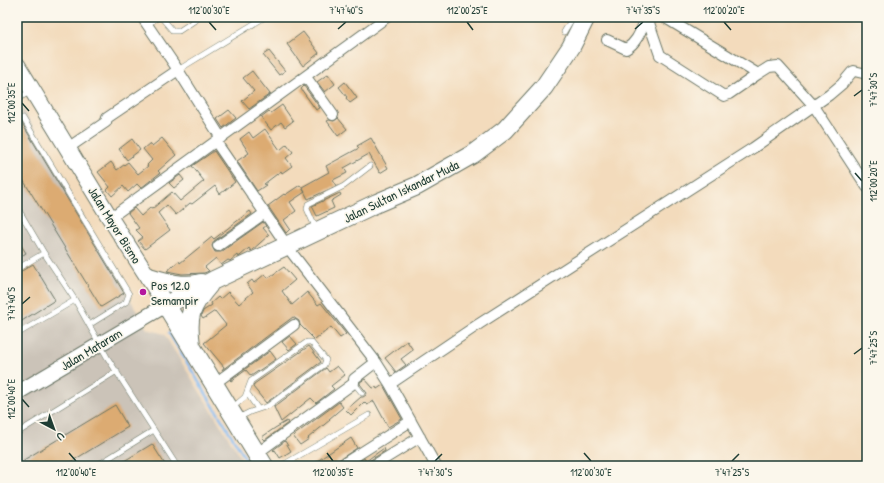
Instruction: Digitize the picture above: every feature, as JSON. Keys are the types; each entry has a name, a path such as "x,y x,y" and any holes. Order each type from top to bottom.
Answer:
{"highway":[{"name":"Jalan Sultan Iskandar Muda","path":"166,305 214,280 417,186 451,168 488,144 518,117 544,87 571,47 586,17"},
{"path":"149,277 184,284 197,284 214,280"},
{"path":"192,348 190,334 191,312 194,304 214,280"},
{"name":"Jalan Mayor Bismo","path":"166,305 260,460"}],"main road":[{"name":"Jalan Mayor Bismo","path":"17,65 110,218 166,305"},
{"name":"Jalan Mataram","path":"17,393 99,343 166,305"}],"street":[{"path":"110,218 387,17"},
{"path":"664,17 758,74"},
{"path":"646,18 660,55 724,96 770,67 778,66 814,106 867,186"},
{"path":"607,40 626,49 629,48 638,37 646,18"},
{"path":"144,21 178,70 218,140 287,246 376,362 436,466"},
{"path":"68,148 106,122 107,118 178,70"},
{"path":"390,384 479,324 753,148 814,106 842,84 852,72 854,71 867,74"},
{"path":"306,77 333,114"},
{"path":"218,246 265,213"},
{"path":"214,384 294,325"},
{"path":"260,460 354,382 354,379 376,362"},
{"path":"340,466 411,421"},
{"path":"373,466 420,437"}],"lane":[{"path":"144,21 158,17"},
{"path":"161,17 173,31 179,31 200,17"},
{"path":"178,70 265,17"},
{"path":"564,32 573,17"},
{"path":"17,99 33,91"},
{"path":"23,118 129,294 126,302 89,325"},
{"path":"317,232 307,209 308,204 344,186 370,166"},
{"path":"17,207 44,253 75,300 116,371 177,466"},
{"path":"17,269 44,253"},
{"path":"17,334 75,300"},
{"path":"307,342 311,342 326,360 324,365 268,406 250,412 233,414 247,393 251,380 307,342"},
{"path":"17,433 116,371"},
{"path":"354,382 362,393"},
{"path":"247,393 258,409"},
{"path":"281,466 370,415"},
{"path":"96,466 154,430"}],"shaded area":[{"path":"23,109 147,329 164,334 246,466 17,466 17,113"}],"building":[{"path":"303,32 319,53 303,66 287,44"},
{"path":"269,51 285,71 279,75 263,55"},
{"path":"252,71 270,94 249,109 242,101 254,91 243,78"},
{"path":"328,74 335,84 325,92 317,82"},
{"path":"345,82 357,98 350,103 339,87"},
{"path":"304,86 320,108 316,110 301,89"},
{"path":"282,105 293,121 285,127 281,122 271,130 261,117 269,111 271,113"},
{"path":"229,110 236,118 223,128 217,119"},
{"path":"17,115 124,293 101,307 17,170"},
{"path":"338,118 347,129 338,136 327,121 334,121"},
{"path":"265,129 280,150 287,144 293,152 286,158 292,166 282,173 281,171 257,191 237,161 249,153 240,139 249,132 253,138"},
{"path":"162,138 176,155 158,171 160,173 141,188 137,184 128,192 123,186 112,196 107,190 110,187 98,172 111,162 117,170 128,162 138,174 148,166 147,165 152,160 143,149 150,143 152,146"},
{"path":"371,138 388,168 380,173 369,154 344,168 347,173 333,180 336,186 308,199 302,187 329,172 326,166 359,148 357,146"},
{"path":"132,139 140,150 127,160 119,149"},
{"path":"214,151 235,182 220,194 215,186 192,204 190,203 176,215 167,205 158,213 170,230 145,249 138,241 143,237 136,230 139,228 128,213 134,208 141,216 172,192 180,201 204,181 192,166"},
{"path":"180,175 184,180 174,188 169,183"},
{"path":"300,185 305,192 290,202 296,211 284,220 290,229 286,233 268,206 284,194 285,195"},
{"path":"340,193 341,195 331,201 334,208 317,216 312,206"},
{"path":"250,211 252,214 214,241 212,246 215,252 221,252 263,222 266,226 263,228 269,235 251,251 249,248 240,256 238,257 237,255 230,261 228,260 221,265 216,258 205,267 209,271 204,273 182,274 167,271 179,261 180,263 212,237 214,239"},
{"path":"17,239 26,253 17,259"},
{"path":"33,264 55,300 17,324 17,274"},
{"path":"284,267 295,280 282,291 292,305 307,292 318,305 321,303 346,334 340,338 331,327 315,340 300,325 299,321 293,317 222,370 224,367 204,343 226,325 215,311 203,319 201,316 203,311 212,305 211,303 218,297 220,299 228,292 239,304 253,292 247,284 252,280 254,283 265,274 268,278"},
{"path":"290,336 297,344 289,350 282,342"},
{"path":"407,341 413,350 401,359 406,365 396,372 385,358"},
{"path":"309,346 321,362 266,403 253,387 254,384"},
{"path":"270,351 276,359 251,376 246,370 231,381 230,380"},
{"path":"337,366 345,375 331,386 334,389 316,403 311,398 281,422 274,407 326,368 329,372"},
{"path":"365,379 373,388 376,387 377,389 383,385 402,419 388,427 374,401 367,405 364,402 351,415 346,410 361,397 366,395 367,393 360,384 360,382"},
{"path":"339,402 343,407 308,438 309,439 300,445 293,436"},
{"path":"115,405 128,427 64,466 17,466 17,464"},
{"path":"287,421 288,423 265,440 262,437 275,428"},
{"path":"351,438 357,448 337,461 334,466 310,466"},
{"path":"285,441 291,451 280,458 275,450 273,450"},
{"path":"152,444 166,466 116,466"},
{"path":"384,448 385,451 369,461 367,466 352,466 364,458 366,461"}],"waterway":[{"path":"17,84 22,88"},
{"path":"169,333 250,466"}],"place":[{"name":"Pos 12.0 Semampir","path":"143,292"}]}
